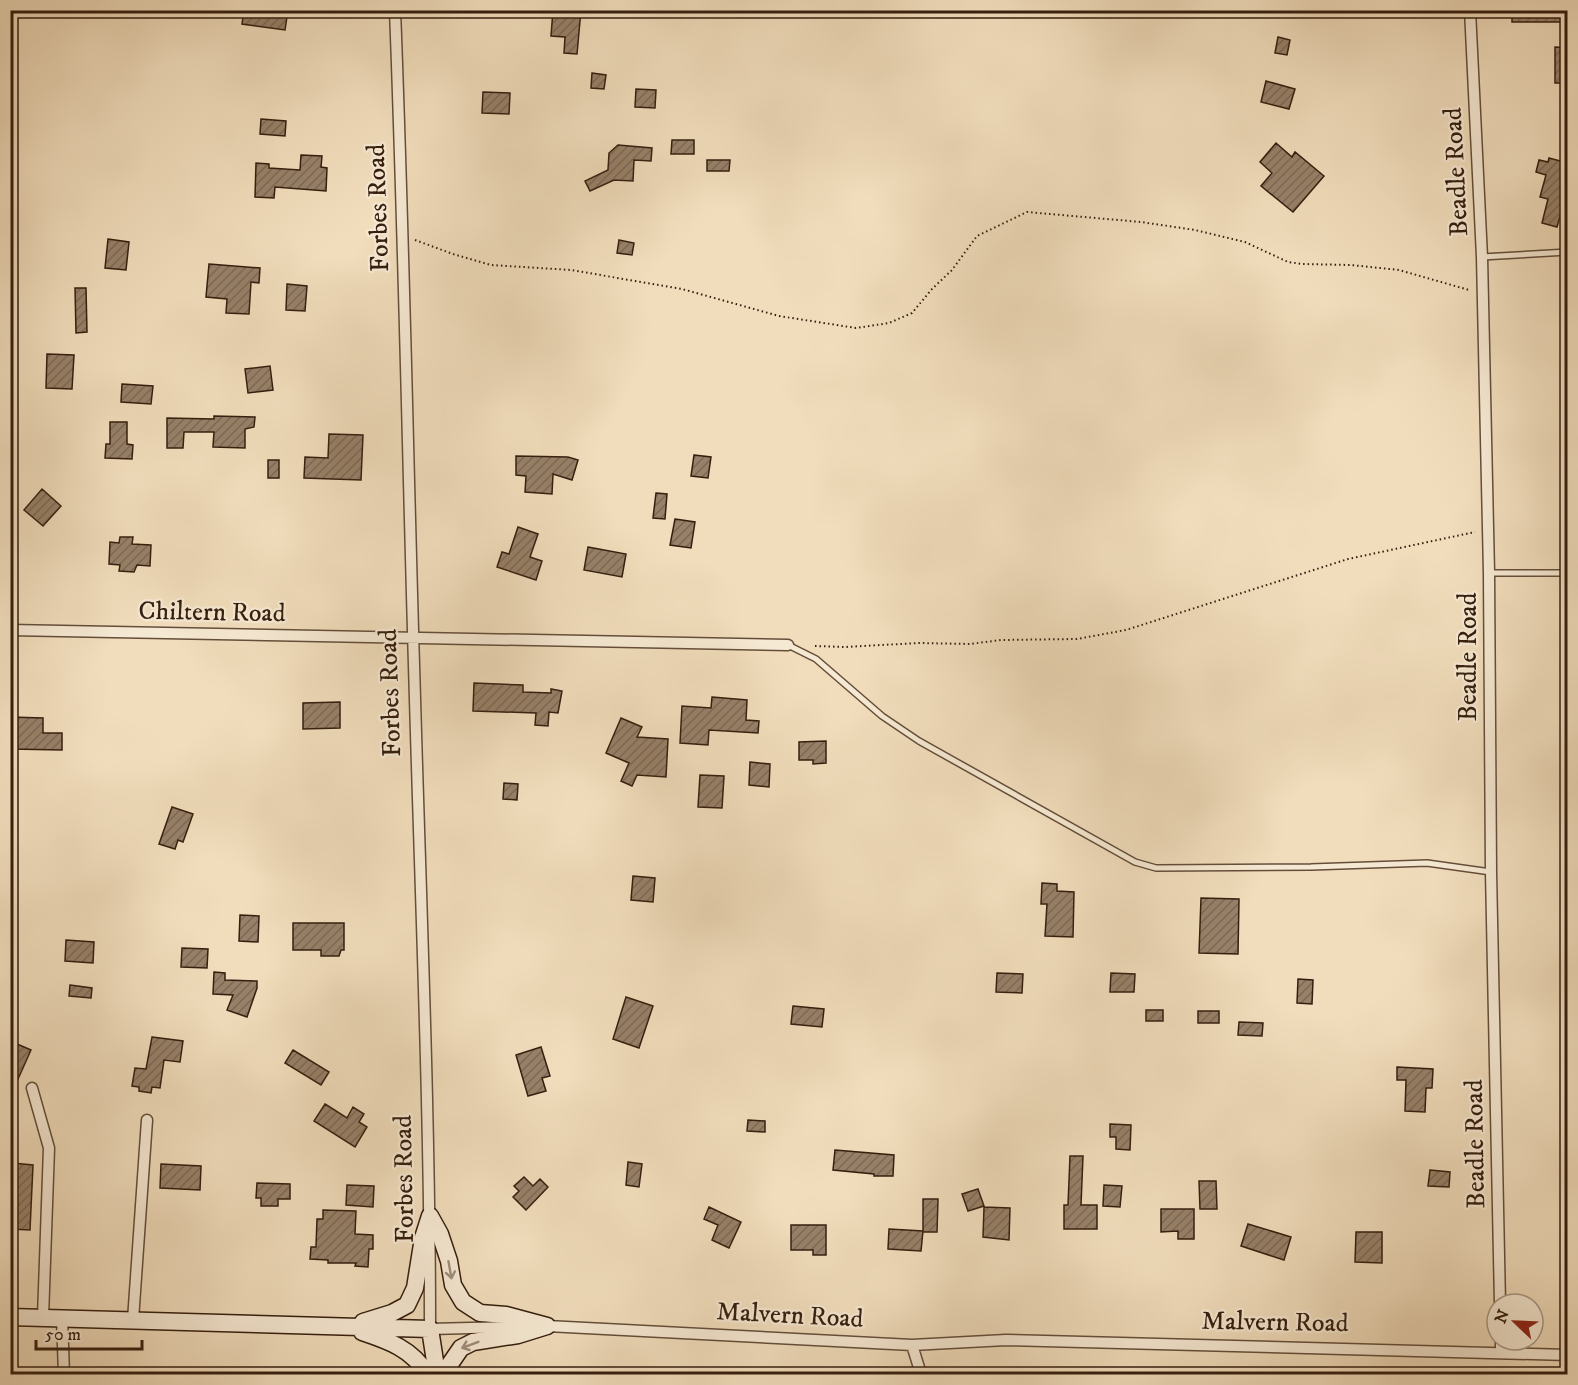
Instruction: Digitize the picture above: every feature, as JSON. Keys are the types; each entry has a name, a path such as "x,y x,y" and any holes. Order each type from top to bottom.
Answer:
{"main road":[{"path":"430,1216 440,1234 449,1261 453,1285 463,1302 480,1313 506,1315 547,1326"},
{"path":"348,1327 392,1313 407,1305 415,1288 423,1238 430,1216"},
{"name":"Malvern Road","path":"10,1317 430,1329"},
{"path":"447,1374 450,1364 461,1348 473,1342 518,1335 547,1326"},
{"path":"348,1327 400,1347 420,1362 427,1374"},
{"name":"Forbes Road","path":"430,1329 437,1374"}],"street":[{"name":"Forbes Road","path":"394,10 404,236 430,1216 430,1329"},
{"name":"Beadle Road","path":"1470,10 1483,295 1500,1292"},
{"name":"Chiltern Road","path":"10,630 788,645"},
{"path":"32,1088 49,1148 43,1317"},
{"path":"133,1320 147,1120"},
{"path":"62,1318 64,1374"},
{"name":"Malvern Road","path":"430,1329 547,1326 912,1345 1006,1340 1568,1354"},
{"path":"912,1345 921,1374"}],"lane":[{"path":"1482,257 1568,252"},
{"path":"1489,573 1568,573"},
{"path":"788,645 816,659 882,716 919,741 1135,862 1156,868 1311,867 1427,863 1491,872"}],"path":[{"path":"404,236 491,265 571,270 682,289 778,316 856,328 889,323 912,312 952,270 977,236 1027,212 1141,222 1195,230 1245,242 1288,262 1399,270 1440,280 1483,295"},
{"path":"788,645 845,647 918,643 969,644 1095,636 1126,630 1348,559 1488,529"}],"building":[{"path":"244,10 264,12 264,10 288,10 285,30 242,24"},
{"path":"553,10 581,10 577,54 564,53 565,37 551,36"},
{"path":"1512,10 1568,10 1568,22 1512,22"},
{"path":"1278,37 1290,40 1287,55 1275,53"},
{"path":"1555,47 1568,48 1568,83 1555,83"},
{"path":"592,73 606,75 604,89 591,88"},
{"path":"1266,81 1295,89 1289,109 1261,102"},
{"path":"636,89 656,90 655,108 635,107"},
{"path":"483,92 510,93 509,114 482,113"},
{"path":"261,119 286,121 285,136 260,134"},
{"path":"672,140 694,140 694,154 671,154"},
{"path":"1276,143 1292,157 1295,152 1324,176 1293,212 1261,186 1272,173 1260,162"},
{"path":"618,145 652,148 651,161 634,160 633,181 614,180 590,191 585,181 608,170 609,153"},
{"path":"301,155 322,156 321,167 327,168 326,191 275,187 274,198 255,197 256,163 269,164 269,168 300,170"},
{"path":"1549,158 1568,163 1564,184 1568,185 1568,188 1557,227 1542,223 1548,199 1540,197 1546,175 1536,172 1539,160 1548,162"},
{"path":"707,160 730,160 729,171 707,171"},
{"path":"108,239 129,242 126,270 105,268"},
{"path":"619,240 634,243 632,255 617,253"},
{"path":"209,264 260,268 259,283 251,282 249,314 226,313 227,299 206,297"},
{"path":"287,284 307,286 305,311 286,310"},
{"path":"75,288 86,288 87,332 76,333"},
{"path":"47,354 74,355 72,389 46,388"},
{"path":"270,366 273,390 248,393 245,369"},
{"path":"122,384 153,386 151,404 121,402"},
{"path":"214,416 255,417 254,427 245,429 245,448 213,447 214,432 184,432 183,448 167,448 167,418 214,419"},
{"path":"110,422 127,422 127,444 133,445 132,459 105,458 106,444 110,444"},
{"path":"329,434 363,435 361,480 304,478 305,457 328,458"},
{"path":"694,455 711,457 708,478 691,476"},
{"path":"516,456 568,457 578,460 572,480 553,474 552,494 525,492 526,476 516,475"},
{"path":"268,460 279,460 279,478 268,478"},
{"path":"42,489 61,506 43,526 24,510"},
{"path":"656,493 667,494 665,519 653,518"},
{"path":"675,519 695,522 691,548 670,545"},
{"path":"518,527 538,534 530,557 542,561 536,580 497,567 502,552 509,554"},
{"path":"120,537 133,537 132,544 151,545 150,566 137,565 134,572 119,571 120,565 109,564 110,542 119,543"},
{"path":"588,547 626,554 622,577 584,570"},
{"path":"474,683 523,685 523,692 551,693 551,689 562,691 558,713 549,712 548,726 535,725 536,713 473,711"},
{"path":"712,697 747,700 746,720 759,721 758,733 709,730 708,745 680,743 682,706 711,708"},
{"path":"340,702 340,728 303,729 303,703"},
{"path":"10,717 43,718 43,733 62,733 62,750 10,749"},
{"path":"621,718 642,727 637,737 668,739 666,777 637,775 632,786 621,781 629,763 606,753"},
{"path":"826,741 826,763 813,764 813,760 799,760 799,742"},
{"path":"750,762 770,764 769,787 749,785"},
{"path":"700,775 724,776 722,808 698,807"},
{"path":"504,783 518,784 517,800 503,799"},
{"path":"172,807 193,814 183,842 178,840 175,849 159,844"},
{"path":"633,876 655,878 653,902 631,900"},
{"path":"1042,883 1057,884 1057,891 1074,892 1073,937 1045,936 1047,904 1041,904"},
{"path":"1201,898 1239,899 1238,954 1199,953"},
{"path":"240,915 259,916 258,942 239,941"},
{"path":"293,923 344,923 344,950 341,950 339,956 321,956 321,950 293,950"},
{"path":"66,940 94,942 93,963 65,961"},
{"path":"182,948 208,949 207,968 181,967"},
{"path":"214,972 225,973 225,980 257,981 257,988 247,1017 227,1010 233,995 213,994"},
{"path":"997,973 1023,974 1022,993 996,992"},
{"path":"1111,973 1135,974 1134,992 1110,992"},
{"path":"1298,979 1313,980 1312,1004 1297,1003"},
{"path":"70,985 92,988 91,998 69,996"},
{"path":"626,997 653,1006 639,1048 613,1039"},
{"path":"793,1006 824,1009 822,1027 791,1024"},
{"path":"1146,1010 1163,1010 1163,1021 1146,1021"},
{"path":"1198,1011 1219,1011 1219,1023 1198,1023"},
{"path":"1239,1022 1263,1023 1262,1036 1238,1035"},
{"path":"152,1037 183,1041 180,1062 164,1060 160,1088 152,1087 151,1093 139,1091 139,1087 132,1086 135,1068 146,1069"},
{"path":"10,1041 31,1050 10,1097"},
{"path":"541,1047 550,1076 542,1078 546,1091 528,1096 516,1055"},
{"path":"293,1050 329,1072 321,1085 285,1063"},
{"path":"1397,1067 1433,1069 1432,1088 1426,1088 1425,1112 1405,1111 1406,1080 1397,1080"},
{"path":"325,1104 347,1118 353,1107 364,1114 359,1122 367,1127 355,1147 314,1121"},
{"path":"748,1120 765,1121 765,1132 747,1131"},
{"path":"1110,1124 1131,1125 1130,1150 1116,1149 1116,1137 1110,1137"},
{"path":"835,1150 894,1155 893,1176 874,1176 874,1174 833,1170"},
{"path":"1070,1156 1083,1156 1081,1205 1097,1205 1097,1229 1064,1229 1064,1205 1068,1205"},
{"path":"628,1162 642,1164 639,1187 626,1185"},
{"path":"12,1163 33,1165 30,1230 10,1229"},
{"path":"161,1164 201,1166 200,1190 160,1188"},
{"path":"1430,1170 1450,1172 1449,1187 1428,1186"},
{"path":"524,1177 533,1186 540,1179 548,1187 526,1210 513,1197 519,1191 514,1186"},
{"path":"1199,1181 1216,1181 1217,1209 1200,1209"},
{"path":"257,1183 290,1184 290,1199 278,1199 278,1206 261,1206 261,1198 256,1198"},
{"path":"347,1185 374,1186 373,1207 346,1205"},
{"path":"1104,1185 1122,1186 1120,1207 1103,1206"},
{"path":"978,1189 984,1206 968,1211 962,1194"},
{"path":"923,1199 938,1199 937,1232 923,1232"},
{"path":"709,1207 741,1222 729,1248 712,1240 718,1225 704,1219"},
{"path":"984,1207 1010,1208 1009,1240 983,1237"},
{"path":"1161,1209 1194,1209 1194,1239 1178,1239 1178,1231 1161,1232"},
{"path":"323,1210 356,1211 355,1234 373,1235 373,1249 369,1249 368,1267 355,1266 356,1263 328,1263 328,1260 310,1259 311,1247 316,1247 317,1219 323,1219"},
{"path":"1248,1224 1291,1237 1284,1260 1241,1246"},
{"path":"791,1225 826,1225 826,1255 813,1255 813,1250 791,1250"},
{"path":"889,1229 923,1231 921,1251 888,1249"},
{"path":"1356,1232 1382,1232 1382,1263 1355,1262"}]}
